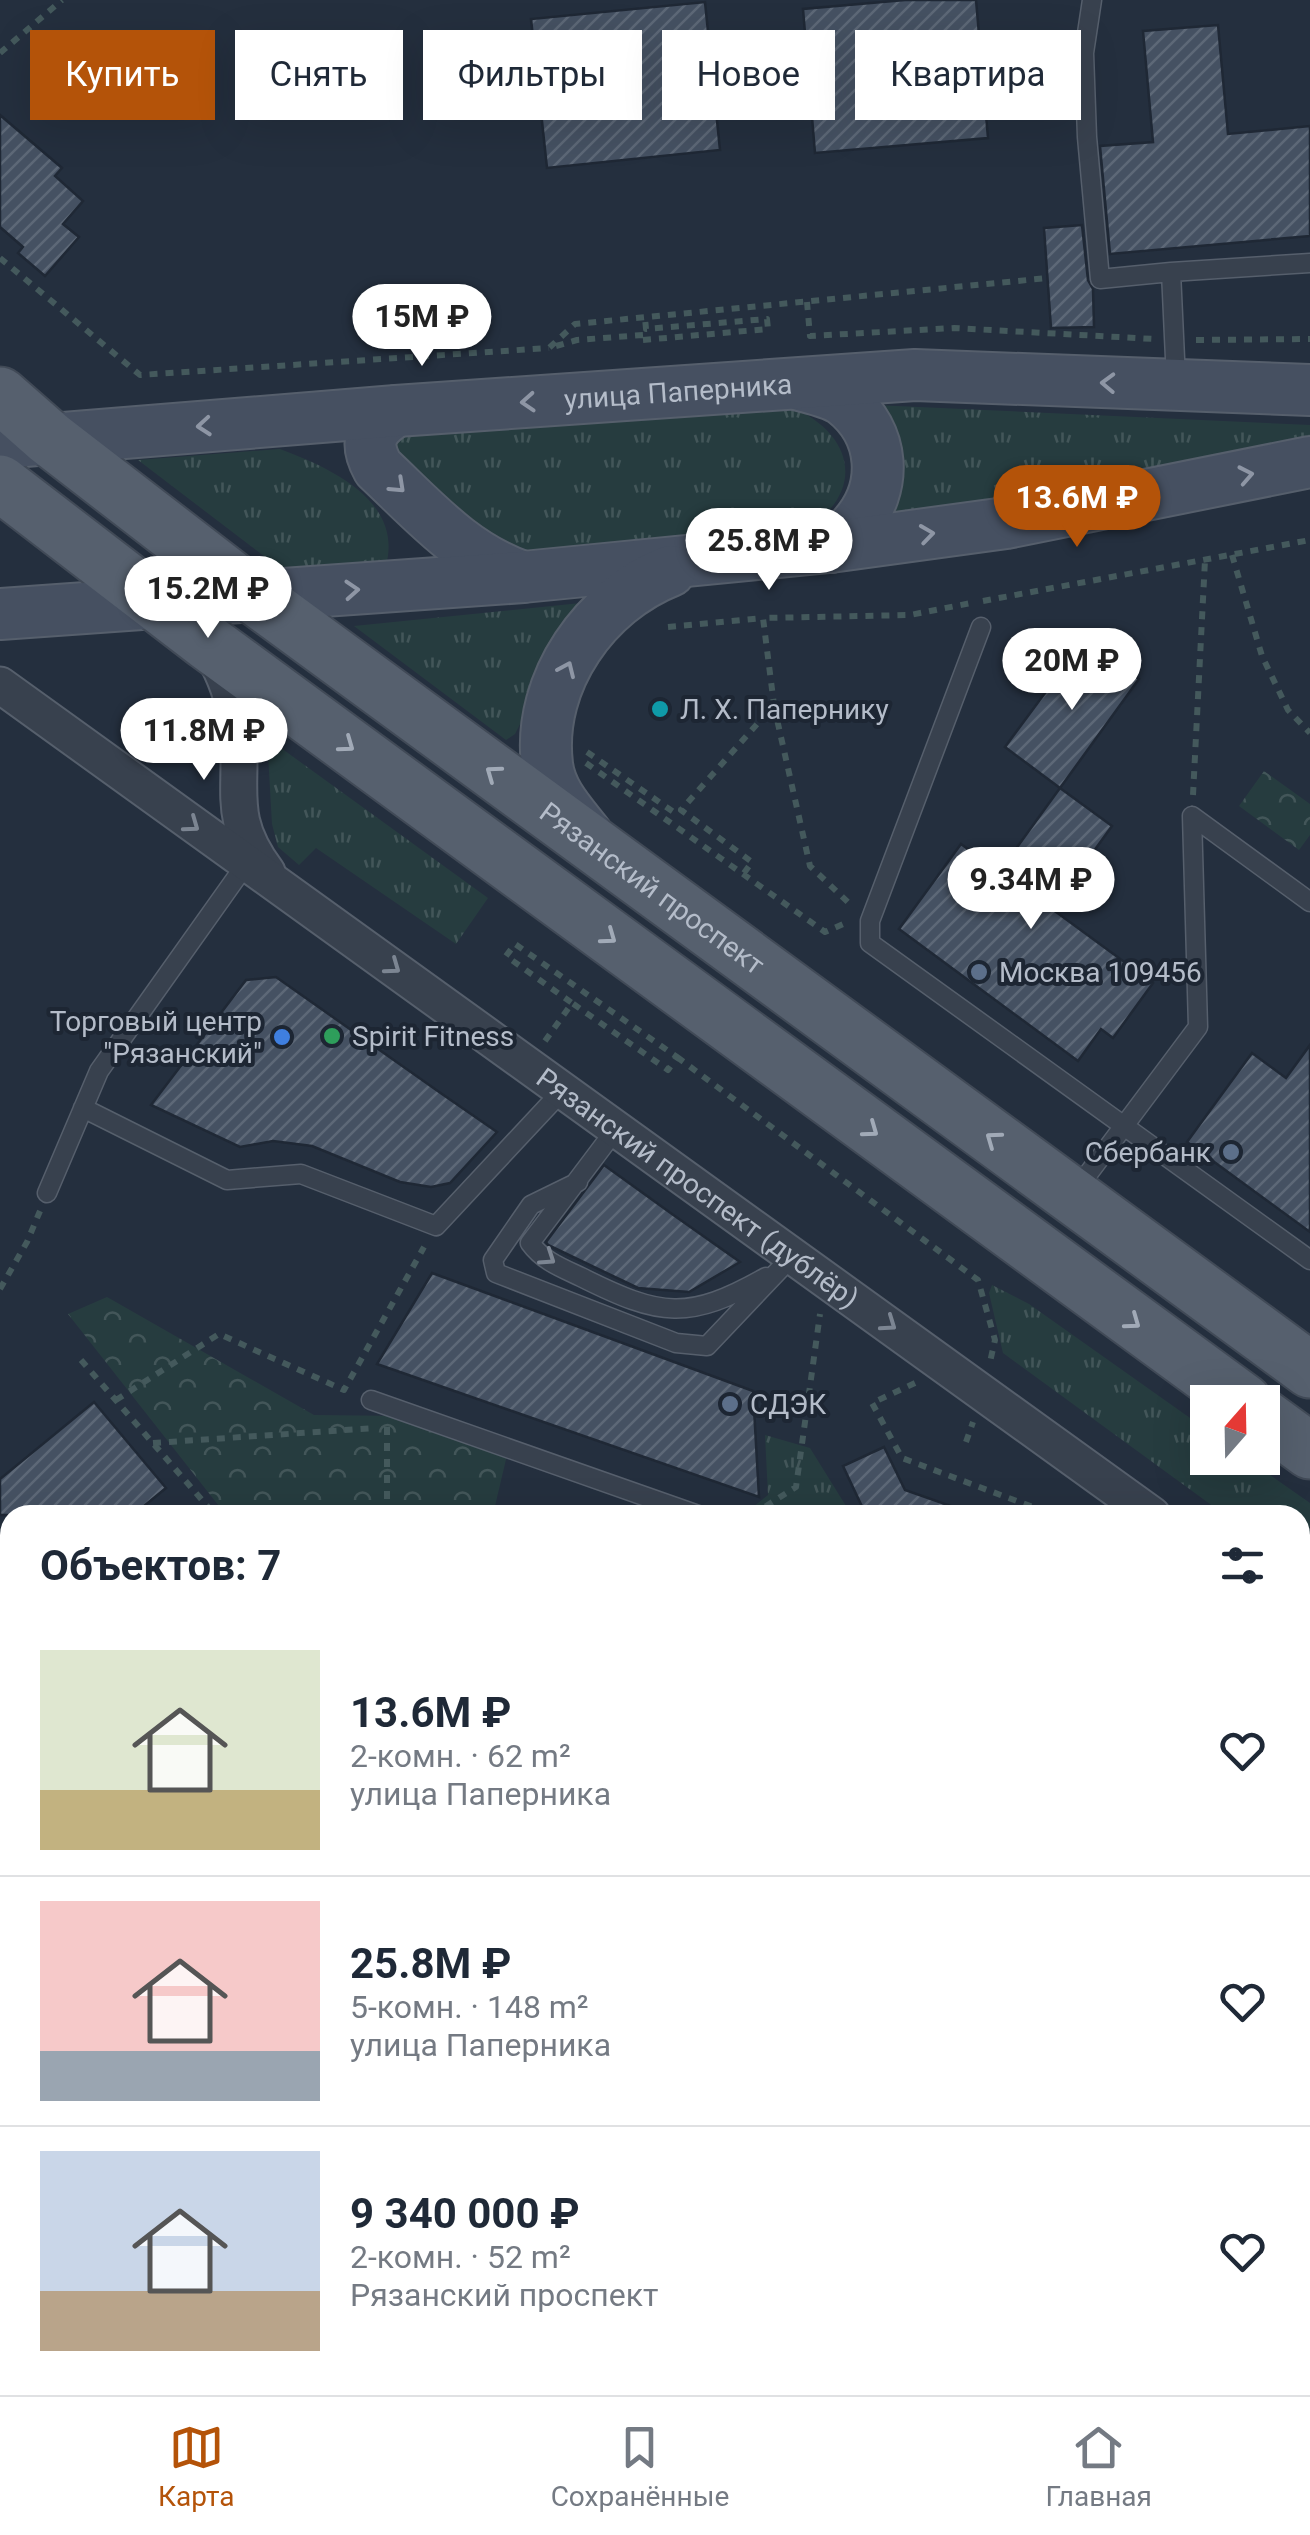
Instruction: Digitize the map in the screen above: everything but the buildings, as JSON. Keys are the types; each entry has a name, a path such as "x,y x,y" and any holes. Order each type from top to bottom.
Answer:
{"main road":[{"name":"улица Паперника","path":"25,441 396,410 915,375 1176,363 1310,390"},
{"path":"800,385 841,398 870,426 879,458 875,489 856,526 830,548"},
{"name":"Рязанский проспект","path":"0,395 25,441 255,598 1310,1370"},
{"path":"396,410 379,422 372,434 370,453 378,468 461,546 490,566 523,578"},
{"path":"0,614 523,578 830,548 1006,523 1310,462"},
{"path":"0,483 207,642 1221,1385"},
{"path":"600,852 557,796 546,765 553,704 567,665 595,622 647,580 700,560"},
{"path":"1280,1429 1310,1451"}],"street":[{"path":"207,642 225,674 234,703 241,827 260,873"},
{"name":"Рязанский проспект (дублёр)","path":"0,686 563,1090 788,1262 982,1390 1138,1505"}],"lane":[{"path":"1092,0 1084,53 1086,137 1100,279 1310,264"},
{"path":"1171,272 1176,363"},
{"path":"981,628 870,921 870,942 1310,1260"},
{"path":"1192,816 1310,902"},
{"path":"1072,1196 1198,1027 1192,816"},
{"path":"47,1193 99,1071 260,873"},
{"path":"83,1108 226,1180 301,1174 436,1226 563,1090"},
{"path":"616,1129 530,1243 539,1256 614,1294 668,1311 722,1302 788,1262"},
{"path":"578,1182 530,1206 493,1260 496,1273 676,1342 708,1346 788,1262"},
{"path":"379,1403 670,1505"}],"path":[{"path":"0,53 62,0"},
{"path":"0,258 140,375 548,348 576,340 768,329 767,318 646,329 644,318"},
{"path":"548,348 575,324 1048,278"},
{"path":"807,302 810,336 954,328 1176,363 1310,339"},
{"path":"668,627 763,618 910,614 1310,540"},
{"path":"1232,555 1262,656 1288,710 1310,733"},
{"path":"1192,816 1204,560"},
{"path":"763,618 774,705 810,866 862,915"},
{"path":"681,810 752,862 744,873 581,759 586,751 676,813 774,705"},
{"path":"572,1003 506,956 515,944 978,1280 994,1340 966,1442"},
{"path":"588,1014 668,1070 677,1058"},
{"path":"0,1290 28,1242 47,1193"},
{"path":"116,1400 220,1334 344,1390 436,1226"},
{"path":"768,1505 796,1488 822,1298"},
{"path":"81,1360 206,1505"},
{"path":"930,1376 872,1403 902,1458 1027,1505"},
{"path":"379,1403 387,1427 388,1505"},
{"path":"153,1443 387,1427"}],"green space":[{"path":"874,405 1310,425 1310,439 881,523"},
{"path":"789,406 827,431 839,446 845,463 838,498 825,515 805,530 512,561 388,460 398,435"},
{"path":"280,449 341,478 374,507 385,525 389,545 385,569 290,576 138,460"},
{"path":"581,603 515,734 506,740 354,626"},
{"path":"281,748 488,898 456,944 316,848 299,865 278,847 272,824 268,753"},
{"path":"1264,771 1310,804 1310,835 1299,850 1239,806"},
{"path":"992,1285 1029,1304 1190,1418 1190,1475 1270,1475 1310,1505 1211,1505 1003,1353 989,1293"},
{"path":"107,1297 314,1415 405,1416 507,1455 495,1505 218,1505 68,1314"},
{"path":"765,1435 810,1448 845,1505 756,1505 768,1495"}],"place":[{"name":"Л. Х. Папернику","path":"660,709"},
{"name":"Москва 109456","path":"979,972"},
{"name":"Spirit Fitness","path":"332,1036"},
{"name":"Торговый центр \"Рязанский\"","path":"282,1037"},
{"name":"Сбербанк","path":"1231,1152"},
{"name":"СДЭК","path":"730,1404"}]}
